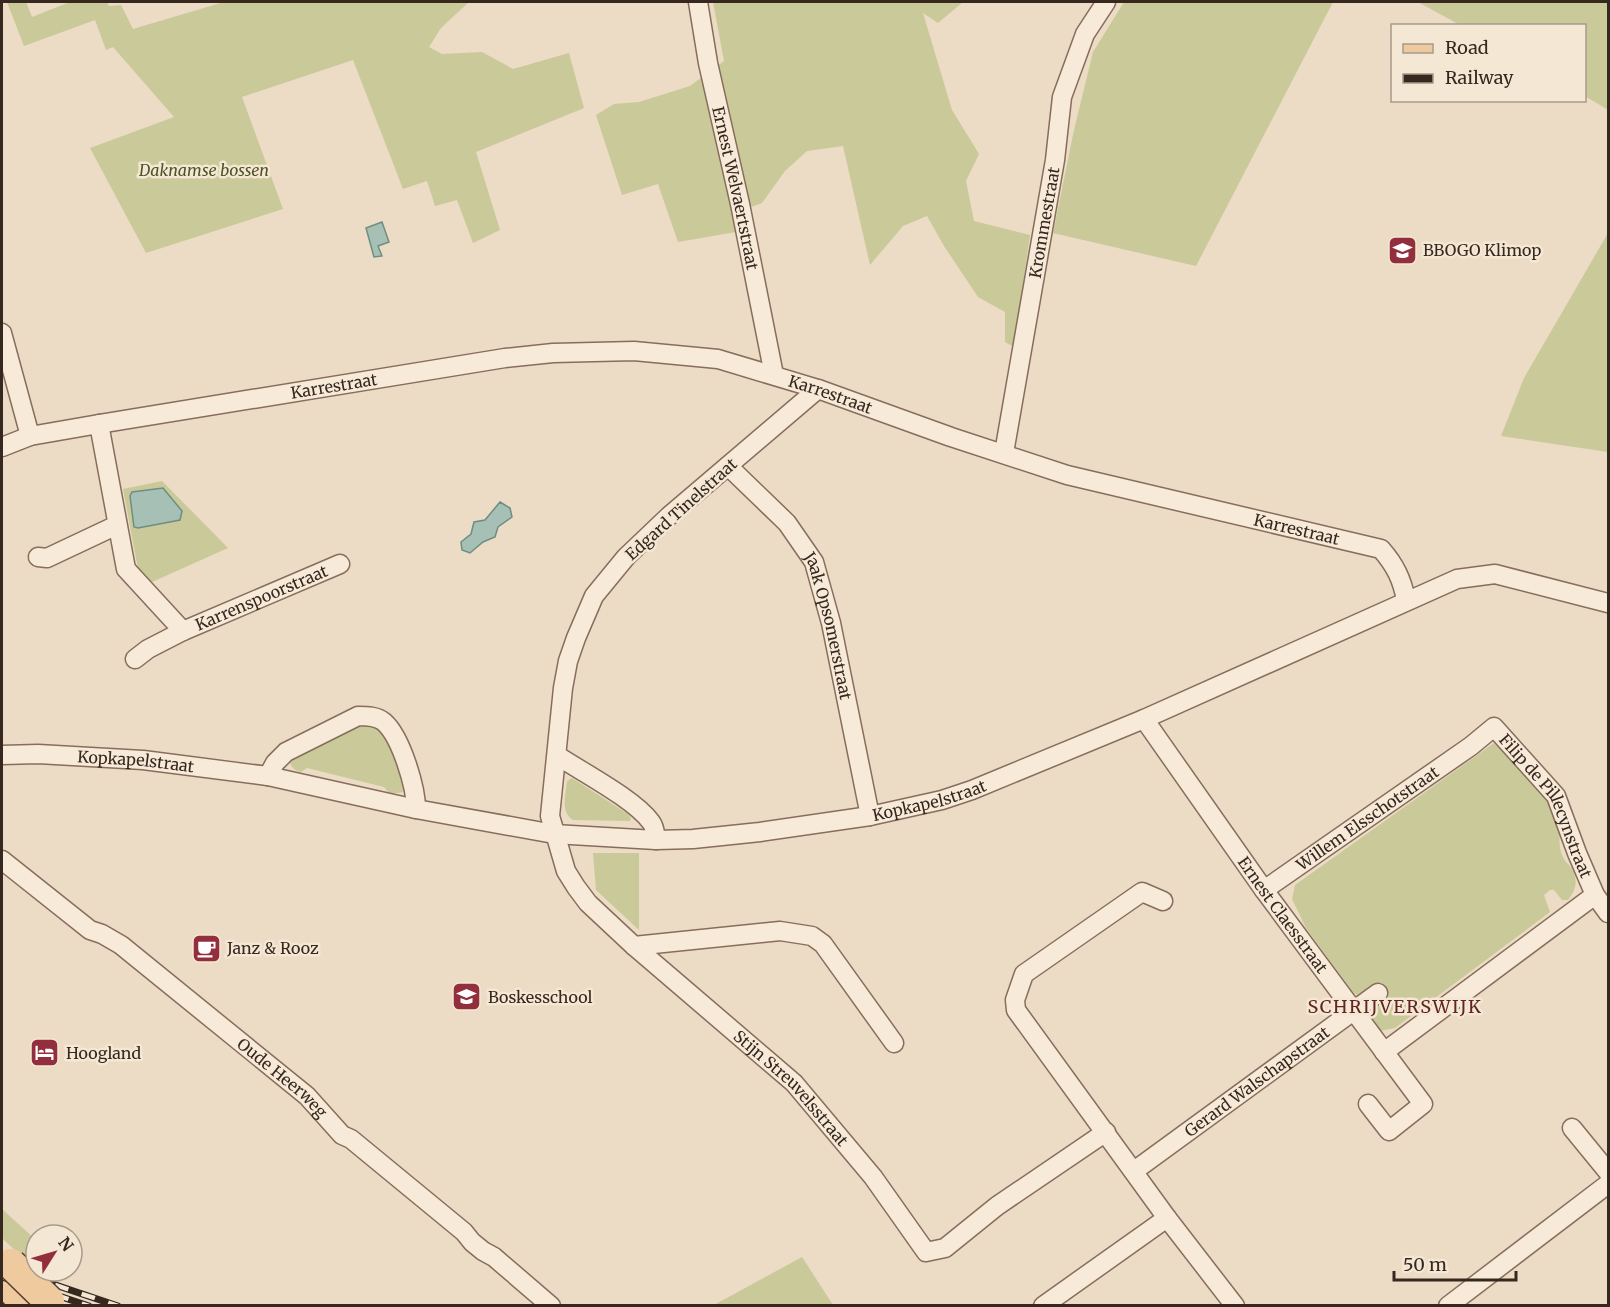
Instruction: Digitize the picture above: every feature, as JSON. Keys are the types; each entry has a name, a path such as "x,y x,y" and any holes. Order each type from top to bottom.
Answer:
{"street":[{"name":"Ernest Welvaertstraat","path":"698,2 708,63 740,204 774,375"},
{"name":"Krommestraat","path":"1004,453 1055,160 1062,98 1085,34 1106,2"},
{"path":"2,333 30,436"},
{"name":"Karrestraat","path":"2,447 30,436 505,358 553,353 634,351 718,359 774,375 1067,475 1381,549 1394,563 1402,581 1406,600"},
{"name":"Edgard Tinelstraat","path":"554,834 550,816 568,661 594,596 626,557 669,516 818,390"},
{"name":"Karrenspoorstraat","path":"99,424 126,569 183,631"},
{"name":"Jaak Opsomerstraat","path":"728,466 787,523 814,562 831,623 870,816"},
{"path":"38,557 47,558 117,525"},
{"name":"Karrenspoorstraat","path":"135,660 148,649 183,631 340,564"},
{"path":"1406,600 1457,579 1495,573 1608,603"},
{"name":"Kopkapelstraat","path":"2,755 38,754 143,760 268,776 416,809 554,834 656,840 741,835 870,816 942,800 972,790 1143,719 1406,600"},
{"path":"268,776 274,763 285,752 358,716 371,716 384,722 393,733 414,783 416,809"},
{"name":"Ernest Claesstraat","path":"1143,719 1264,890 1423,1104 1389,1131 1368,1104"},
{"name":"Filip de Pillecynstraat","path":"1471,746 1494,727 1556,796 1576,853 1595,895 1608,913"},
{"name":"Willem Elsschotstraat","path":"1264,890 1471,746"},
{"path":"558,756 644,814 652,824 656,840"},
{"name":"Stijn Streuvelsstraat","path":"554,834 566,871 588,903 634,946 794,1083 873,1177 926,1252 945,1248 997,1206 1106,1132"},
{"name":"Oude Heerweg","path":"2,860 90,930 121,945 307,1096 342,1135 360,1146 464,1232 478,1247 494,1257 551,1305"},
{"path":"1163,902 1142,892 1024,974 1015,1000 1016,1011 1167,1218 1235,1305"},
{"path":"1384,1052 1595,895"},
{"path":"634,946 780,932 812,936 824,944 894,1043"},
{"name":"Gerard Walschapstraat","path":"1134,1172 1378,993"},
{"path":"1572,1128 1608,1172"},
{"path":"1448,1305 1608,1184"},
{"path":"1043,1305 1167,1218"}],"green space":[{"name":"Daknamse bossen","path":"7,2 26,2 32,17 70,2 107,2 109,6 121,5 133,29 224,2 469,2 441,28 429,47 442,54 482,52 513,69 569,53 584,108 476,152 500,230 473,243 457,200 435,206 427,181 403,189 353,60 242,97 283,209 146,253 90,148 174,117 113,47 106,50 95,20 24,46"},
{"path":"713,2 963,2 938,23 923,13 952,110 979,154 966,181 974,221 1030,235 1014,347 1005,342 1005,312 978,297 927,216 903,226 870,265 843,146 807,151 785,171 762,203 732,214 736,232 678,242 658,184 622,195 596,115 614,104 639,102 690,86 724,61"},
{"path":"1124,2 1333,2 1196,266 1053,233 1093,52"},
{"path":"1418,2 1608,2 1608,110 1586,97 1586,24 1458,24"},
{"path":"1608,233 1608,452 1501,436 1524,378"},
{"path":"162,481 228,548 152,582 138,569 123,489"},
{"path":"362,720 385,730 407,789 405,791 389,793 384,787 307,768 301,772 294,769 290,760"},
{"path":"1494,743 1508,750 1552,804 1562,824 1559,841 1561,853 1575,878 1573,892 1568,900 1562,900 1554,890 1550,890 1544,895 1550,912 1395,1028 1380,1031 1370,1018 1369,1012 1372,1006 1353,992 1306,928 1292,899 1295,885"},
{"path":"572,778 628,814 630,821 573,820 565,808 567,781"},
{"path":"593,853 639,853 639,930 596,890"},
{"path":"2,1209 24,1229 24,1259 2,1238"},
{"path":"802,1257 833,1305 714,1305"}],"shaded area":[{"path":"382,222 389,242 378,246 382,256 374,257 366,228"},
{"path":"163,488 182,511 180,520 134,527 130,496 132,492"},
{"path":"500,502 510,508 512,517 498,527 495,537 483,542 470,553 462,550 461,542 471,534 474,522 485,520"}],"railway":[{"path":"2,1267 118,1306"},
{"path":"2,1277 89,1306"}],"place":[{"name":"BBOGO Klimop","path":"1402,250"},
{"name":"Janz & Rooz","path":"206,948"},
{"name":"Boskesschool","path":"467,997"},
{"name":"Hoogland","path":"45,1053"}],"district":[{"name":"SCHRIJVERSWIJK","path":"1395,1006"}]}
